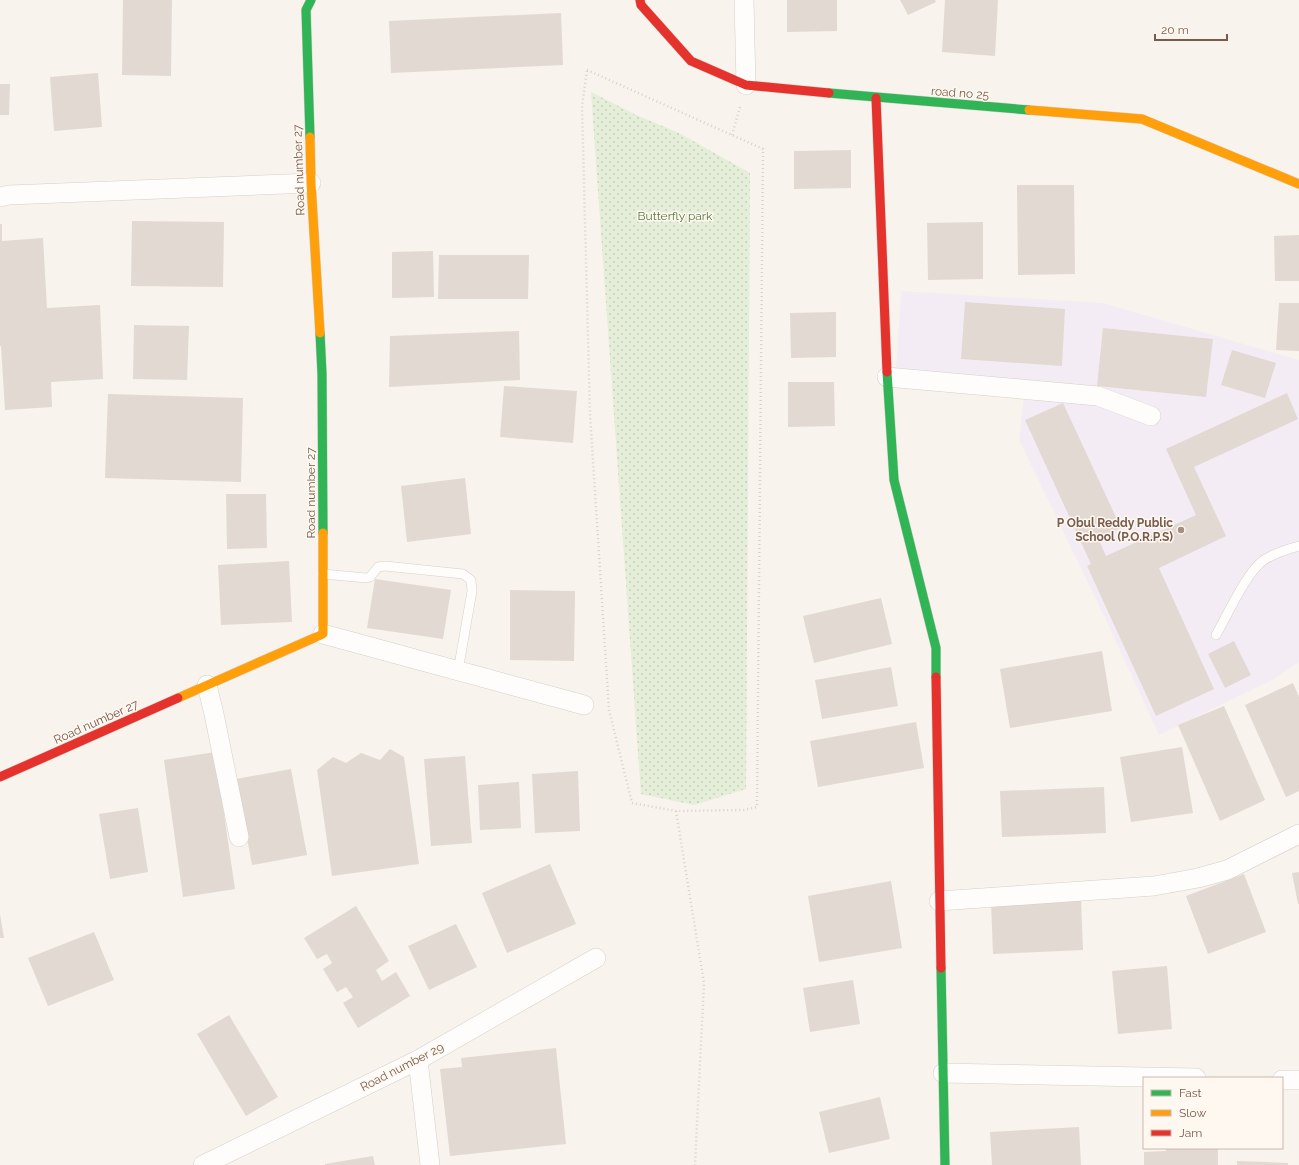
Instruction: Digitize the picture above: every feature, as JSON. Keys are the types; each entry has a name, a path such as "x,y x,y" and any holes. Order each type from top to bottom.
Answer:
{"street":[{"name":"Road number 27","path":"0,777 323,634 322,374 311,183 306,10 311,0"},
{"name":"road no 25","path":"640,0 641,5 691,61 744,92 876,98 1142,119 1299,184"},
{"path":"744,0 744,92"},
{"path":"876,98 887,377 894,480 936,648 939,901 945,1165"},
{"path":"0,197 9,195 311,183"},
{"path":"887,377 1098,396 1151,416"},
{"path":"323,634 584,705"},
{"path":"207,685 239,838"},
{"path":"939,901 1154,886 1191,880 1227,870 1299,834"},
{"name":"Road number 29","path":"202,1165 418,1060 596,958"},
{"path":"418,1060 430,1165"},
{"path":"943,1073 1145,1077"},
{"path":"1283,1080 1299,1080"}],"lane":[{"path":"1216,635 1248,577 1263,560 1282,551 1299,546"},
{"path":"322,574 366,578 370,577 378,567 384,566 463,574 471,580 472,591 458,671"}],"path":[{"path":"587,70 732,135 763,149 757,807 744,810 676,811 632,802 609,710 590,414 582,106 587,70"},
{"path":"732,135 744,92"},
{"path":"676,811 704,983 695,1165"}],"shaded area":[{"name":"P Obul Reddy Public School (P.O.R.P.S)","path":"901,291 1103,303 1299,360 1299,662 1272,680 1159,735 1106,620 1019,440 1024,397 896,371"}],"green space":[{"name":"Butterfly park","path":"591,92 634,114 679,133 750,173 746,789 694,805 641,794"}],"building":[{"path":"123,0 172,0 171,76 122,75"},
{"path":"787,0 837,0 837,31 787,32"},
{"path":"900,0 935,0 936,2 908,15"},
{"path":"945,0 998,0 995,56 942,52"},
{"path":"561,13 563,65 391,73 389,21"},
{"path":"98,73 102,127 54,131 50,77"},
{"path":"0,84 10,84 9,115 0,115"},
{"path":"851,150 851,188 794,189 794,151"},
{"path":"1017,185 1074,185 1075,274 1018,275"},
{"path":"132,221 224,222 223,287 131,286"},
{"path":"983,222 983,279 928,280 927,223"},
{"path":"0,224 2,224 2,241 43,238 47,308 100,305 103,379 51,382 52,407 5,410 0,346"},
{"path":"1299,235 1299,281 1275,281 1274,236"},
{"path":"433,251 434,297 392,298 392,252"},
{"path":"439,255 529,255 528,299 438,299"},
{"path":"965,302 1065,309 1062,366 961,359"},
{"path":"1279,303 1299,303 1299,351 1276,350"},
{"path":"836,312 836,357 791,358 790,313"},
{"path":"134,325 189,326 187,380 133,379"},
{"path":"1103,328 1213,339 1206,397 1097,386"},
{"path":"519,331 520,380 389,387 390,336"},
{"path":"1232,350 1276,363 1265,398 1221,385"},
{"path":"788,382 834,382 835,426 788,427"},
{"path":"504,386 577,391 573,443 500,437"},
{"path":"1287,393 1298,419 1194,467 1226,536 1159,568 1214,689 1156,716 1087,566 1091,564 1025,420 1063,403 1121,528 1098,538 1106,556 1196,515 1166,449"},
{"path":"108,394 243,398 241,482 105,478"},
{"path":"465,478 471,534 407,542 401,486"},
{"path":"226,494 266,494 267,548 227,549"},
{"path":"289,561 292,622 221,625 218,565"},
{"path":"375,579 451,590 443,639 367,628"},
{"path":"510,590 575,591 574,661 510,660"},
{"path":"881,598 892,644 814,663 803,616"},
{"path":"1234,641 1251,675 1225,688 1208,654"},
{"path":"1102,651 1112,711 1010,728 1000,669"},
{"path":"891,667 898,706 822,719 815,680"},
{"path":"1293,683 1299,697 1299,791 1286,797 1245,705"},
{"path":"1224,706 1265,800 1220,821 1178,725"},
{"path":"916,722 924,768 818,787 810,741"},
{"path":"1182,747 1193,813 1131,822 1120,757"},
{"path":"390,749 404,757 419,864 332,876 317,770 333,757 346,763 361,753 380,760"},
{"path":"215,752 235,889 183,897 164,760"},
{"path":"465,756 472,843 431,846 424,759"},
{"path":"291,769 307,855 252,865 236,779"},
{"path":"578,771 580,831 535,833 532,774"},
{"path":"519,782 521,828 480,830 478,785"},
{"path":"1104,787 1106,833 1002,837 1000,791"},
{"path":"138,808 148,872 110,879 99,814"},
{"path":"550,864 576,924 507,953 482,893"},
{"path":"1299,872 1299,904 1298,904 1292,873"},
{"path":"1244,874 1266,932 1208,954 1186,896"},
{"path":"891,881 902,948 819,962 808,896"},
{"path":"1081,899 1083,950 993,954 991,903"},
{"path":"356,906 389,961 376,970 382,981 396,972 410,996 358,1028 343,1003 353,997 346,987 337,992 323,969 332,963 327,954 317,959 304,938"},
{"path":"0,914 4,938 0,938"},
{"path":"456,924 477,967 429,990 408,946"},
{"path":"94,932 114,980 48,1006 28,958"},
{"path":"1167,966 1172,1029 1118,1034 1112,971"},
{"path":"853,980 860,1024 810,1032 803,988"},
{"path":"229,1015 278,1097 246,1116 197,1034"},
{"path":"556,1048 566,1144 450,1156 440,1069 462,1067 461,1058"},
{"path":"880,1097 890,1139 829,1153 819,1112"},
{"path":"1079,1127 1081,1165 992,1165 990,1132"},
{"path":"1166,1149 1218,1149 1218,1165 1144,1165 1144,1152 1166,1151"},
{"path":"373,1156 375,1165 325,1165 325,1164"},
{"path":"1237,1161 1288,1163 1288,1165 1237,1165"}],"traffic: fast":[{"path":"310,137 306,10 311,0"},
{"path":"829,93 1029,110"},
{"path":"320,333 322,374 323,533"},
{"path":"887,372 894,480 936,648 936,677"},
{"path":"941,968 945,1165"}],"traffic: slow":[{"path":"1029,110 1142,119 1299,184"},
{"path":"310,137 311,183 320,333"},
{"path":"178,698 323,634 323,533"}],"traffic: jam":[{"path":"640,0 641,5 691,61 746,85 829,93"},
{"path":"876,98 887,372"},
{"path":"936,677 941,968"},
{"path":"0,777 178,698"}],"place":[{"name":"P Obul Reddy Public School (P.O.R.P.S)","path":"1181,530"}]}
